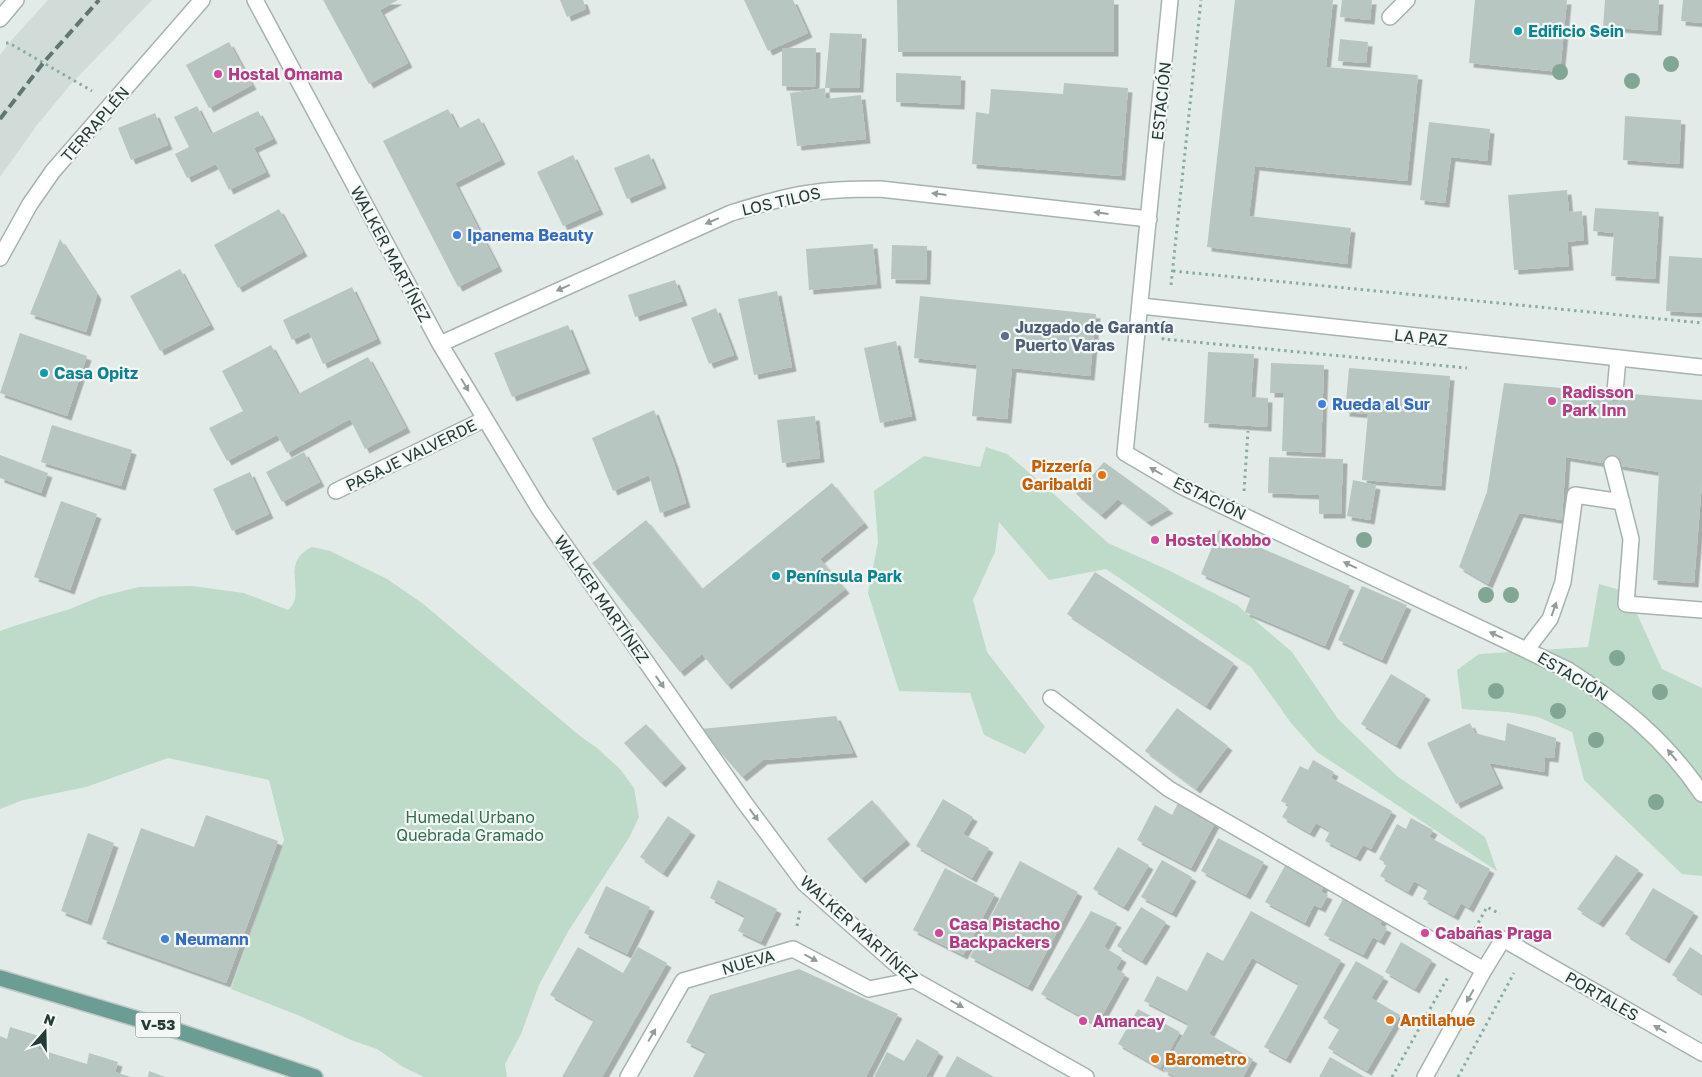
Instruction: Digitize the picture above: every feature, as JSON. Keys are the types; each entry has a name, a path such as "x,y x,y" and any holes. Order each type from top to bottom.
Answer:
{"main road":[{"name":"V-53","path":"0,978 178,1031 315,1077"}],"street":[{"path":"0,19 16,0"},
{"name":"TERRAPLÉN","path":"0,258 30,204 53,171 202,0"},
{"name":"WALKER MARTÍNEZ","path":"255,0 440,344 540,510 738,794 804,884 914,980 1086,1077"},
{"name":"ESTACIÓN","path":"1170,0 1125,453 1183,487 1568,670 1606,694 1641,723 1669,751 1702,794"},
{"path":"1390,17 1407,0"},
{"name":"LOS TILOS","path":"440,344 731,213 811,192 880,189 1149,219"},
{"name":"LA PAZ","path":"1140,306 1702,367"},
{"path":"1615,392 1618,358"},
{"name":"PASAJE VALVERDE","path":"336,491 485,419"},
{"path":"1612,464 1631,539 1626,604 1702,610"},
{"path":"1527,649 1550,619 1563,582 1575,495 1622,502"},
{"path":"1051,698 1169,789 1484,970 1426,1077"},
{"name":"PORTALES","path":"1484,970 1503,939 1702,1053"},
{"name":"NUEVA","path":"628,1077 683,981 793,949 869,989 914,980"}],"path":[{"path":"1201,0 1169,309 1163,339 1468,368"},
{"path":"0,43 9,43 37,58 113,104"},
{"path":"1173,271 1702,323"},
{"path":"1243,515 1248,431"},
{"path":"793,949 804,884"},
{"path":"1392,1077 1460,956"},
{"path":"1458,1077 1516,970"}],"shaded area":[{"path":"48,0 152,0 70,85 37,125 0,177 0,55"}],"green space":[{"path":"986,447 1007,454 1108,543 1168,570 1237,605 1292,652 1338,719 1397,776 1485,837 1497,871 1317,752 1291,723 1251,667 1106,569 1049,580 999,522 995,552 973,600 987,652 1045,727 1025,754 984,735 970,693 899,691 868,593 878,542 874,491 924,456 980,467"},
{"name":"Humedal Urbano Quebrada Gramado","path":"312,547 330,551 387,579 422,603 580,736 597,748 620,769 634,788 639,817 629,838 569,930 539,985 521,1034 505,1064 507,1077 424,1077 403,1067 377,1049 351,1040 300,1016 231,989 284,840 269,780 168,758 86,787 23,800 0,809 0,631 70,609 99,597 139,587 192,586 244,593 288,610 295,596 297,561 302,554"},
{"path":"1599,584 1627,592 1662,669 1702,688 1702,876 1682,874 1584,780 1572,732 1538,717 1507,712 1462,709 1457,670 1479,654 1588,647"}],"building":[{"path":"323,0 398,0 380,10 408,63 369,84"},
{"path":"560,0 583,0 586,9 567,17"},
{"path":"744,0 793,0 808,33 768,51"},
{"path":"897,0 1114,0 1114,52 898,52"},
{"path":"1235,0 1333,0 1326,67 1418,75 1407,181 1255,166 1249,216 1351,228 1347,264 1207,247"},
{"path":"1342,0 1372,0 1370,20 1340,17"},
{"name":"Edificio Sein","path":"1475,0 1567,0 1560,72 1469,63"},
{"path":"1605,0 1659,0 1657,31 1603,27"},
{"path":"1683,0 1702,0 1702,23 1681,21"},
{"path":"830,33 862,34 859,88 825,88"},
{"path":"1340,39 1368,42 1366,63 1338,61"},
{"path":"229,42 252,85 209,108 186,65"},
{"path":"782,48 816,48 815,87 782,86"},
{"path":"896,73 961,76 960,105 896,102"},
{"path":"1064,83 1128,88 1121,176 972,164 976,112 989,114 991,89 1063,94"},
{"path":"825,88 826,99 861,95 866,139 797,146 790,93"},
{"path":"197,106 211,134 258,111 273,139 254,148 266,172 229,190 216,164 187,178 175,154 189,147 174,117"},
{"path":"448,109 458,129 479,118 501,160 455,183 498,267 458,287 383,141"},
{"path":"155,113 168,145 131,160 118,128"},
{"path":"1625,116 1681,120 1679,164 1623,160"},
{"path":"1429,122 1490,129 1487,161 1451,157 1445,203 1420,200"},
{"path":"649,154 662,184 627,199 614,168"},
{"path":"573,155 599,210 563,226 537,172"},
{"path":"1567,190 1569,212 1582,211 1584,240 1567,242 1569,266 1514,270 1508,195"},
{"path":"1595,208 1659,212 1655,279 1611,276 1614,233 1593,231"},
{"path":"279,209 303,252 238,288 214,245"},
{"path":"60,239 97,295 86,332 30,314"},
{"path":"873,244 877,284 809,290 806,249"},
{"path":"892,245 927,246 926,280 891,279"},
{"path":"1669,256 1702,258 1702,313 1666,311"},
{"path":"180,269 210,325 160,351 130,296"},
{"path":"675,280 683,301 635,317 628,295"},
{"path":"352,287 377,339 323,364 309,332 292,340 283,320"},
{"path":"777,291 792,367 754,375 738,299"},
{"name":"Juzgado de Garantía Puerto Varas","path":"920,296 1096,314 1090,376 1012,368 1007,419 972,416 977,365 914,358"},
{"path":"716,308 734,355 709,364 691,318"},
{"path":"568,325 586,369 512,397 494,353"},
{"name":"Casa Opitz","path":"20,333 87,356 67,416 0,393"},
{"path":"896,341 912,416 880,423 864,348"},
{"path":"271,345 298,394 368,357 406,428 365,449 350,419 287,453 277,435 227,461 209,428 243,411 222,371"},
{"path":"1208,352 1254,354 1251,397 1268,398 1267,427 1204,423"},
{"path":"1271,363 1324,365 1321,453 1282,451 1284,393 1270,393"},
{"path":"1349,368 1450,376 1441,486 1362,480 1368,414 1345,412"},
{"path":"1504,383 1702,400 1702,482 1694,583 1653,580 1659,472 1566,457 1562,520 1519,513 1488,584 1459,567 1487,492"},
{"path":"654,410 674,463 686,503 660,513 649,475 613,491 592,438"},
{"path":"815,416 820,458 782,463 777,420"},
{"path":"52,425 132,450 121,486 41,462"},
{"path":"304,452 320,482 282,502 266,472"},
{"path":"0,455 48,473 41,493 0,478"},
{"path":"1269,457 1343,459 1341,514 1319,514 1319,495 1268,493"},
{"path":"1104,462 1169,509 1147,522 1118,499 1101,515 1076,494"},
{"path":"250,472 269,514 232,531 213,489"},
{"path":"1353,480 1376,485 1370,520 1347,516"},
{"name":"Península Park","path":"832,483 864,523 820,559 845,589 727,685 702,654 680,672 592,563 646,520 702,589"},
{"path":"61,501 97,514 70,590 34,577"},
{"path":"1219,530 1350,586 1325,646 1245,612 1251,596 1201,574"},
{"path":"1095,572 1234,663 1206,706 1067,614"},
{"path":"1362,586 1407,605 1382,660 1338,640"},
{"path":"1391,674 1426,695 1396,745 1361,724"},
{"path":"1177,708 1228,746 1196,789 1145,751"},
{"path":"836,716 853,753 763,760 742,777 700,729"},
{"path":"1470,723 1475,733 1505,741 1507,723 1556,738 1554,758 1545,757 1544,772 1489,763 1499,784 1456,804 1427,743"},
{"path":"646,724 682,764 661,783 624,743"},
{"path":"1313,760 1334,772 1331,778 1392,811 1371,849 1363,845 1356,857 1325,841 1330,831 1316,823 1310,833 1282,817 1289,805 1281,801 1300,766 1308,770"},
{"path":"943,799 973,817 963,834 989,848 972,878 916,846"},
{"path":"872,800 906,840 861,879 827,839"},
{"path":"1178,803 1215,823 1191,868 1137,840 1155,805 1172,815"},
{"path":"206,815 278,841 226,983 102,939 141,828 194,847"},
{"path":"668,816 691,831 663,873 640,857"},
{"path":"1411,818 1433,830 1429,837 1490,869 1469,908 1461,903 1454,916 1423,899 1428,889 1414,881 1408,892 1380,876 1387,864 1379,859 1397,824 1406,829"},
{"path":"88,833 114,843 87,921 61,911"},
{"path":"1218,838 1264,862 1246,895 1201,871"},
{"path":"1118,847 1149,865 1124,907 1093,889"},
{"path":"1616,855 1639,870 1599,923 1577,909"},
{"path":"1162,860 1192,877 1172,913 1141,897"},
{"path":"1020,861 1078,892 1028,987 970,957"},
{"path":"1286,864 1324,885 1321,892 1328,895 1321,908 1314,905 1305,923 1265,902"},
{"path":"945,868 995,894 963,955 913,930"},
{"path":"718,880 777,909 761,942 738,931 745,916 710,898"},
{"path":"606,886 650,907 627,954 584,933"},
{"path":"1653,888 1694,912 1665,959 1625,934"},
{"path":"1344,897 1383,917 1380,925 1387,928 1380,941 1373,937 1363,955 1324,935"},
{"path":"1141,907 1166,922 1142,961 1117,946"},
{"path":"1091,911 1117,923 1104,947 1122,958 1116,969 1125,974 1097,1025 1041,994"},
{"path":"1251,911 1341,960 1286,1059 1264,1047 1299,984 1252,958 1209,1034 1253,1059 1243,1077 1176,1077 1163,1070 1189,1024 1144,1001 1157,976 1187,991 1207,952 1223,961"},
{"path":"1401,942 1432,960 1415,989 1385,972"},
{"path":"578,947 623,973 638,947 667,963 602,1077 562,1077 594,1020 550,995"},
{"path":"1690,947 1702,955 1702,994 1672,975"},
{"path":"1356,961 1384,977 1371,998 1400,1015 1367,1071 1328,1048 1340,1028 1323,1018"},
{"path":"799,969 898,1014 866,1077 693,1077 706,1052 686,1042 710,995"},
{"path":"1138,1009 1180,1032 1160,1068 1118,1044"},
{"path":"10,1027 42,1037 38,1049 87,1064 89,1053 118,1062 115,1072 131,1077 0,1077 0,1036 7,1039"},
{"path":"917,1039 939,1052 926,1077 874,1077 887,1052 904,1061"},
{"path":"957,1056 994,1077 945,1077"},
{"path":"1330,1057 1365,1077 1319,1077"},
{"path":"149,1071 165,1077 148,1077"}],"railway":[{"path":"0,119 44,62 99,0"}],"place":[{"name":"Edificio Sein","path":"1518,31"},
{"name":"Hostal Omama","path":"218,74"},
{"name":"Ipanema Beauty","path":"457,235"},
{"name":"Juzgado de Garantía Puerto Varas","path":"1005,336"},
{"name":"Casa Opitz","path":"44,373"},
{"name":"Radisson Park Inn","path":"1552,401"},
{"name":"Rueda al Sur","path":"1322,404"},
{"name":"Pizzería Garibaldi","path":"1102,475"},
{"name":"Hostel Kobbo","path":"1155,540"},
{"name":"Península Park","path":"776,576"},
{"name":"Casa Pistacho Backpackers","path":"939,933"},
{"name":"Cabañas Praga","path":"1425,933"},
{"name":"Neumann","path":"165,939"},
{"name":"Antilahue","path":"1390,1020"},
{"name":"Amancay","path":"1083,1021"},
{"name":"Barometro","path":"1155,1059"}]}
